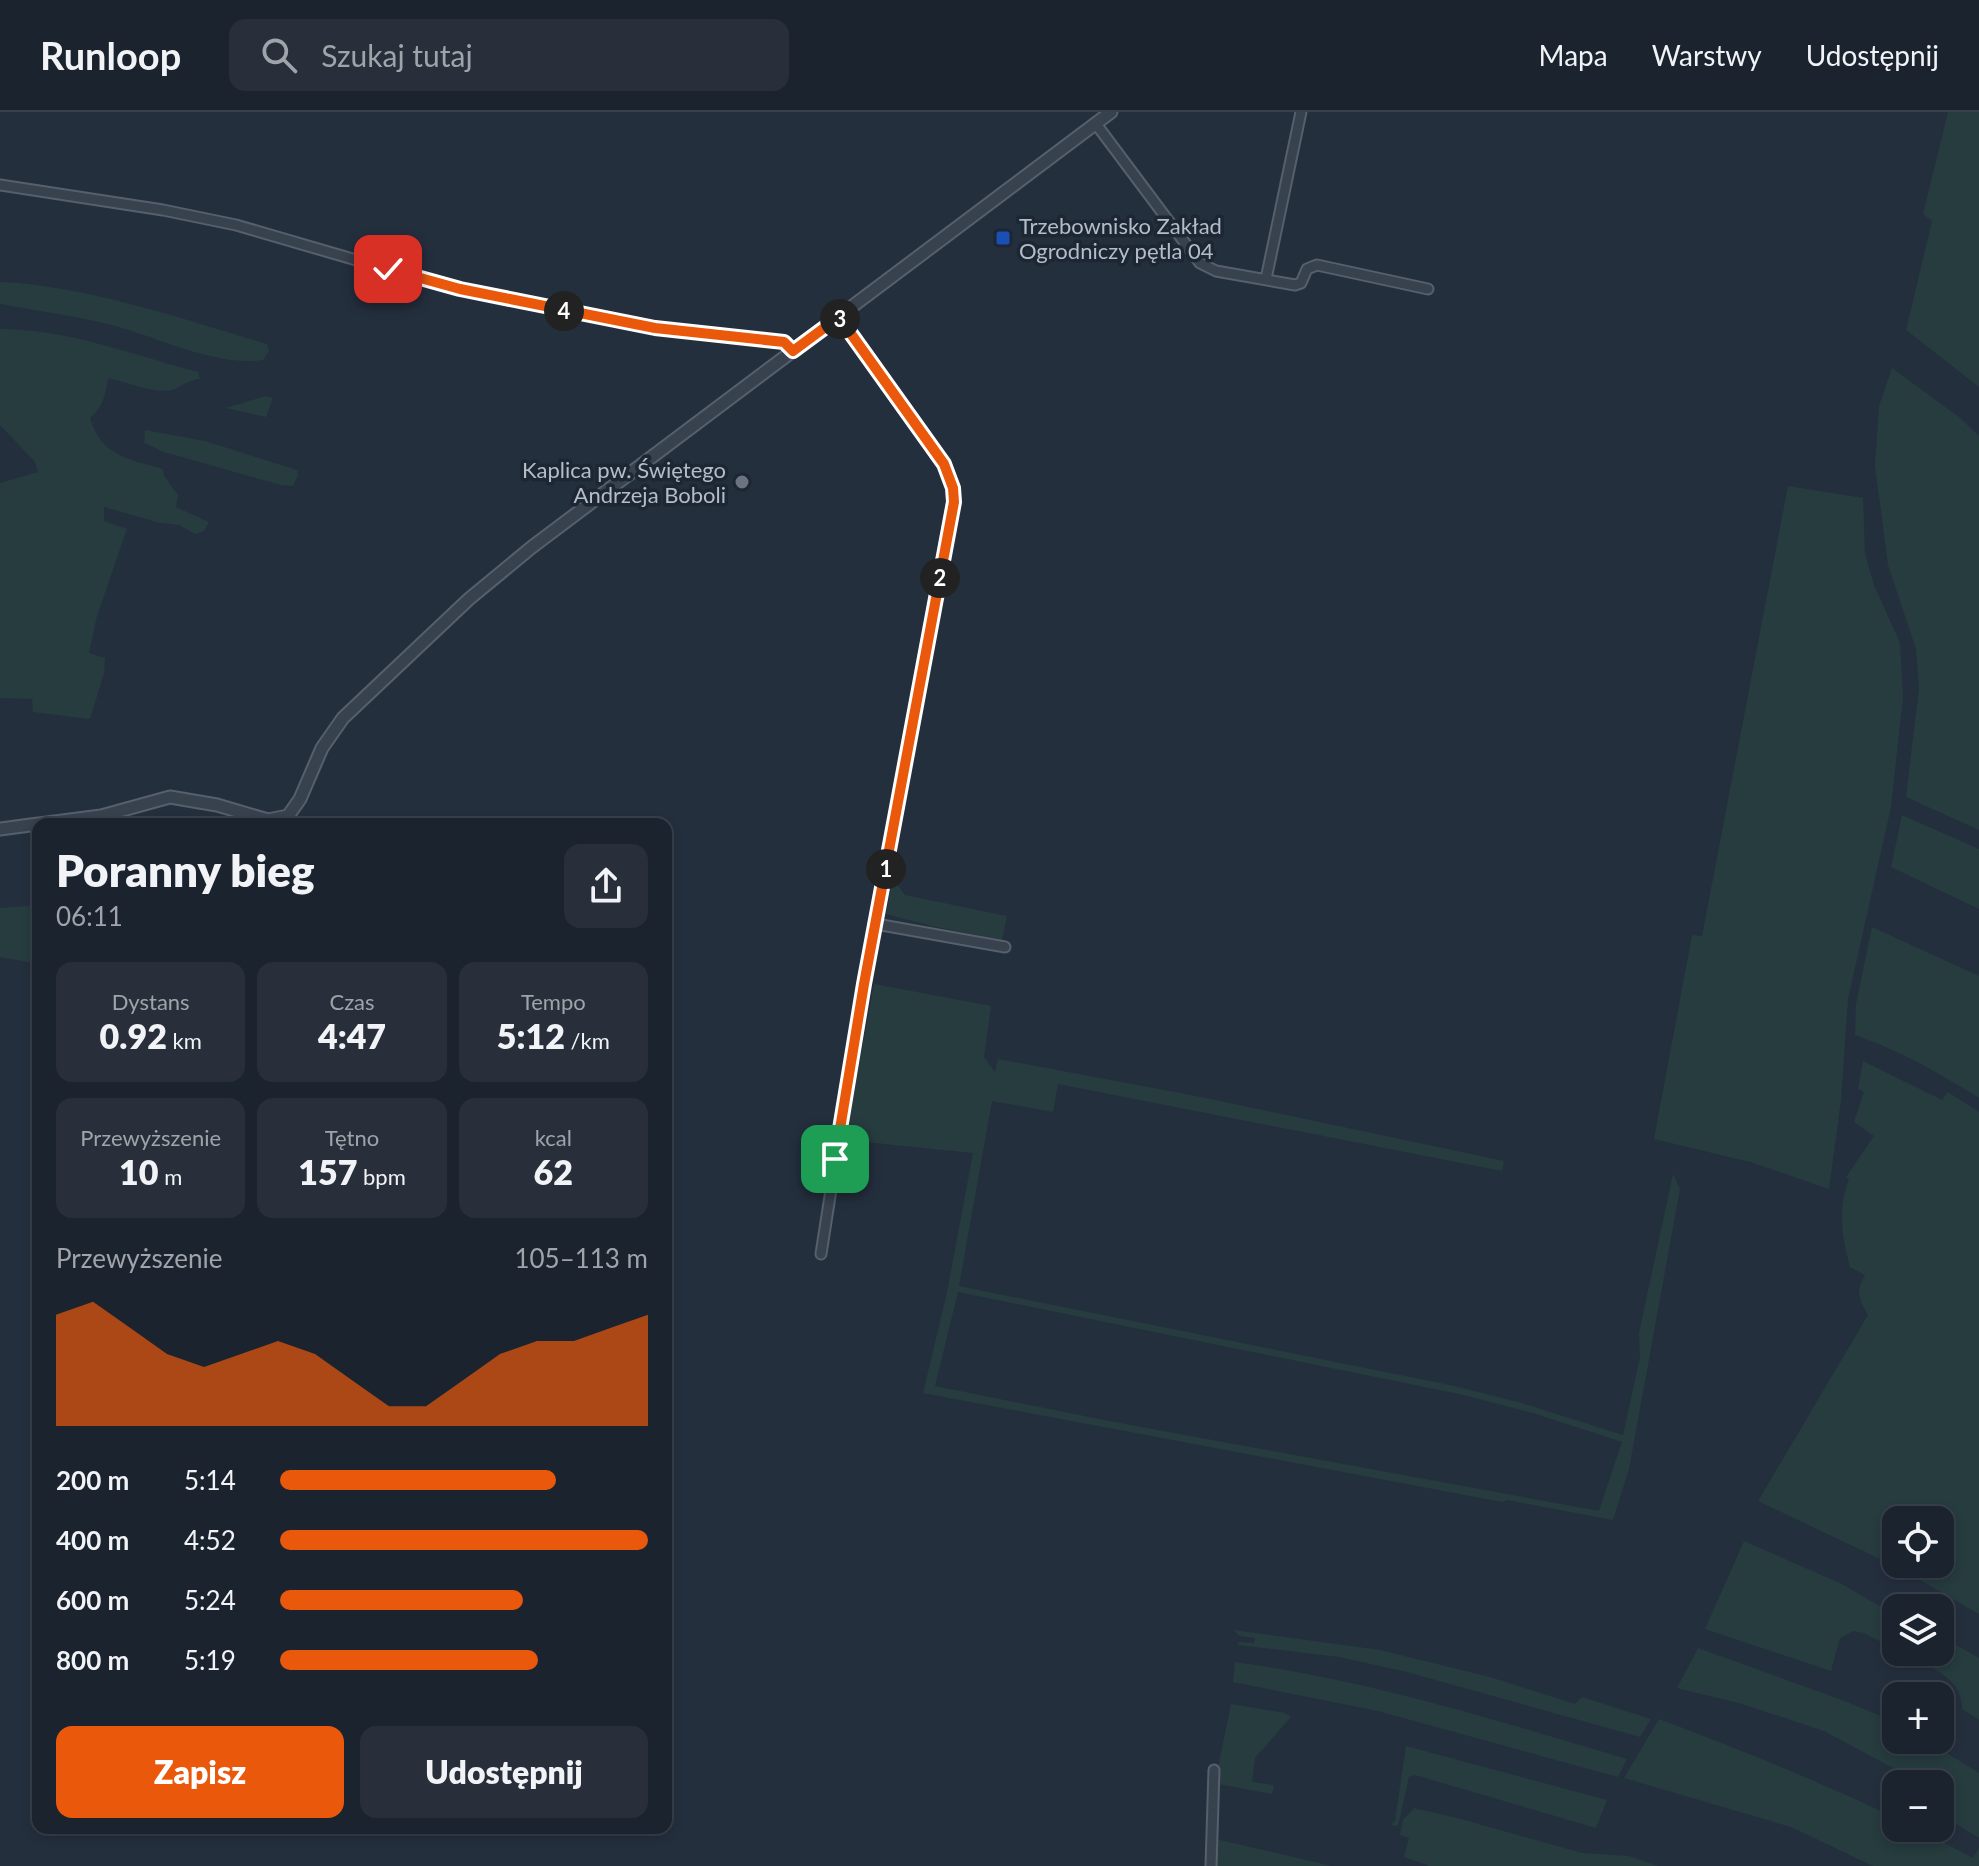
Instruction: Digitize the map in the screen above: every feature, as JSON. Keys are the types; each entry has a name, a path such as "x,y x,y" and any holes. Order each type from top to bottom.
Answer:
{"street":[{"path":"290,818 322,748 343,718 416,646 532,547 1111,112"},
{"path":"1266,279 1301,112"},
{"path":"1096,124 1200,263 1216,271 1295,285 1301,283 1307,269 1317,265 1428,289"},
{"path":"0,185 163,210 236,225 460,289 655,328 787,343 793,351"},
{"path":"821,1254 859,1010 954,495 948,473 936,451 839,317"},
{"path":"106,818 170,797 217,805 261,818"},
{"path":"0,829 32,825"},
{"path":"876,924 1005,947"},
{"path":"1211,1866 1214,1770"}],"green space":[{"path":"1948,112 1979,112 1979,387 1906,330 1932,221 1923,214"},
{"path":"0,282 65,290 135,305 267,344 269,351 263,360 226,359 101,322 0,304"},
{"path":"0,329 50,333 100,344 198,372 200,379 165,391 108,378 103,400 90,418 101,441 109,448 128,458 163,469 164,476 178,495 176,507 209,522 204,531 195,534 179,525 160,523 104,507 104,521 127,529 97,616 89,653 105,658 104,673 90,719 33,712 32,699 0,698 0,483 38,472 35,462 0,425"},
{"path":"1892,368 1959,417 1979,436 1979,830 1906,797 1919,688 1916,649 1888,565 1875,466 1879,406"},
{"path":"266,396 273,398 266,417 225,408"},
{"path":"145,430 205,441 297,470 298,475 293,486 281,485 164,452 144,443"},
{"path":"1788,486 1863,498 1865,554 1874,585 1900,643 1903,697 1891,807 1848,999 1841,1100 1829,1189 1750,1162 1654,1139 1692,935 1702,936"},
{"path":"1902,815 1979,849 1979,909 1891,867"},
{"path":"896,883 905,895 1007,916 1002,940 886,914 891,887"},
{"path":"32,905 32,963 0,957 0,908"},
{"path":"1872,927 1979,976 1979,1098 1918,1063 1855,1035 1856,1004"},
{"path":"874,984 991,1006 984,1057 995,1072 998,1059 1196,1096 1504,1161 1502,1171 1058,1084 1053,1112 992,1101 959,1286 1450,1385 1522,1403 1623,1435 1640,1357 1639,1333 1673,1174 1680,1189 1629,1469 1613,1520 923,1393 947,1292 973,1153 845,1140","holes":["958,1292 1459,1394 1533,1413 1622,1442 1599,1511 935,1386"]},
{"path":"1863,1061 1942,1100 1948,1092 1979,1112 1979,1614 1954,1600 1954,1594 1944,1594 1917,1578 1954,1578 1954,1506 1882,1506 1882,1560 1758,1501 1868,1315 1859,1295 1865,1275 1850,1267 1842,1223 1849,1180 1846,1177 1874,1136 1854,1122 1864,1092 1858,1089"},
{"path":"1744,1541 1842,1584 1882,1608 1882,1643 1853,1631 1840,1638 1831,1671 1705,1629"},
{"path":"1234,1630 1380,1650 1490,1677 1575,1704 1582,1697 1651,1719 1640,1737 1407,1672 1339,1657 1238,1645 1238,1642 1254,1643 1255,1638 1239,1636"},
{"path":"1954,1644 1979,1658 1979,1720 1962,1709 1954,1682 1931,1667 1954,1666"},
{"path":"1698,1648 1882,1717 1882,1754 1948,1754 1979,1773 1979,1838 1954,1823 1954,1770 1897,1770 1824,1731 1742,1704 1677,1688"},
{"path":"1235,1662 1335,1679 1384,1691 1627,1759 1618,1777 1378,1711 1233,1682"},
{"path":"1231,1704 1285,1713 1291,1717 1255,1758 1252,1782 1274,1785 1272,1794 1218,1784"},
{"path":"1659,1719 1882,1811 1882,1842 1943,1842 1973,1858 1979,1848 1979,1866 1873,1866 1791,1827 1624,1778"},
{"path":"1406,1746 1607,1800 1596,1828 1415,1775 1409,1777 1398,1826 1391,1825 1395,1821"},
{"path":"1414,1808 1582,1853 1629,1856 1658,1866 1430,1866 1404,1857 1409,1838 1400,1835 1403,1820"},
{"path":"1216,1839 1332,1866 1216,1866"}],"place":[{"name":"Trzebownisko Zakład Ogrodniczy pętla 04","path":"1003,238"},
{"name":"Kaplica pw. Świętego Andrzeja Boboli","path":"742,482"}],"route":[{"path":"388,269 460,289 655,328 784,342 793,351 839,317 944,464 953,488 954,502 864,984 835,1159"}]}
